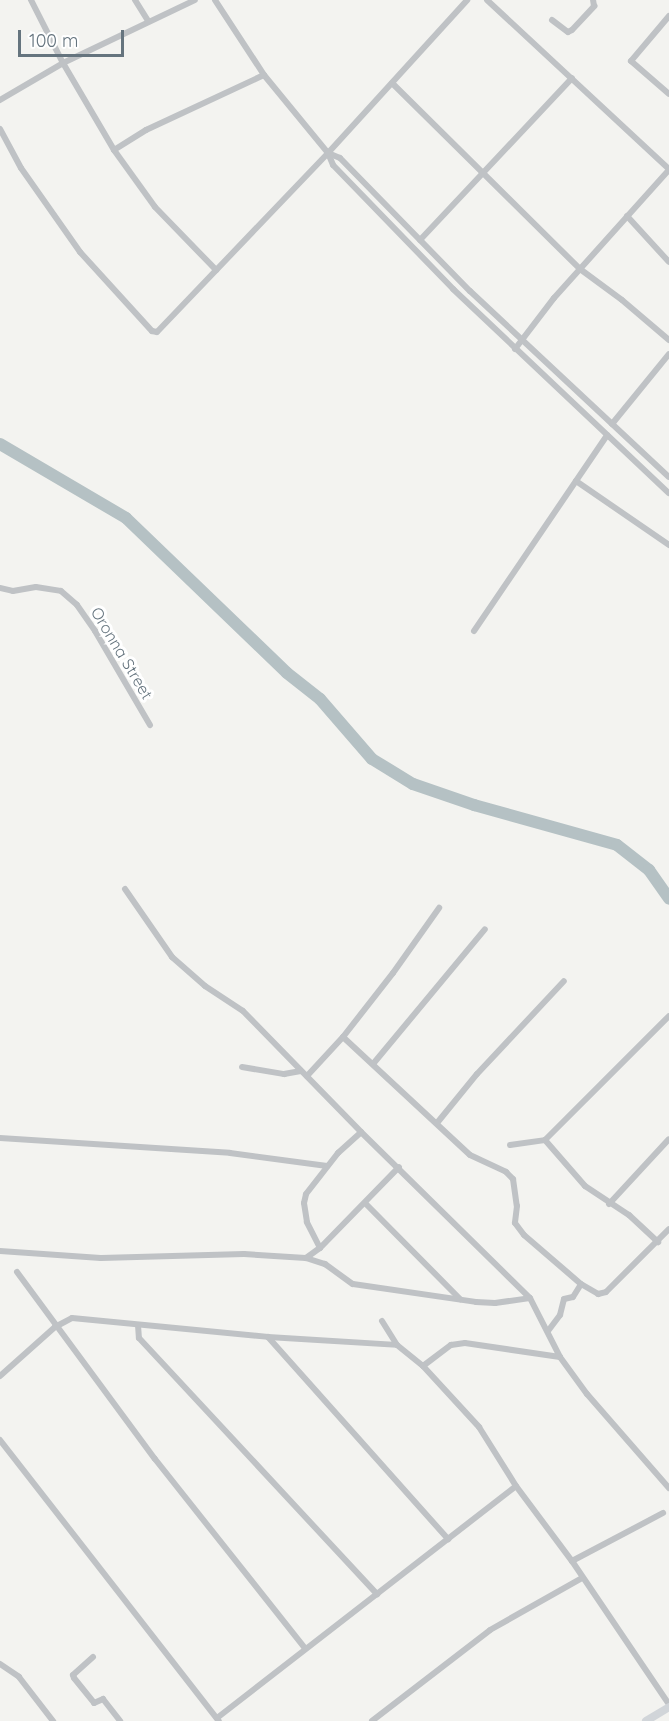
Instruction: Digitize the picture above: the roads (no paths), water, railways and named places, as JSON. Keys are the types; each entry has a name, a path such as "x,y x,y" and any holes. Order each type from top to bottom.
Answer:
{"main road":[{"path":"646,1721 669,1706"}],"street":[{"path":"31,0 63,63 114,150 155,207 216,270"},
{"path":"135,0 148,21"},
{"path":"0,100 63,63 195,0"},
{"path":"215,0 264,75 328,153 333,165 515,349 669,493"},
{"path":"0,129 21,168 80,252 152,330 162,329 328,153 466,0"},
{"path":"487,0 669,170 580,269 515,349"},
{"path":"552,20 568,32 594,6 592,0"},
{"path":"669,16 631,61 669,94"},
{"path":"114,150 146,130 264,75"},
{"path":"420,240 572,78"},
{"path":"392,83 580,269 622,300 669,340"},
{"path":"328,153 340,158 521,339 669,477"},
{"path":"627,216 669,262"},
{"path":"612,424 669,354"},
{"path":"474,631 607,435"},
{"path":"576,481 669,544"},
{"name":"Oronna Street","path":"0,588 13,591 36,588 61,591 77,605 95,631 150,725"},
{"path":"125,889 172,957 205,986 243,1011 361,1132 530,1298 560,1357 587,1394 669,1488"},
{"path":"242,1067 284,1074 304,1074 343,1036 393,973 439,908"},
{"path":"373,1064 485,928"},
{"path":"437,1123 477,1074 564,981"},
{"path":"510,1145 545,1140 669,1016"},
{"path":"343,1036 470,1155 506,1172 513,1179 517,1206 515,1223 581,1284 602,1294 669,1229"},
{"path":"320,1248 307,1222 304,1203 306,1194 327,1166 361,1132"},
{"path":"0,1138 230,1153 327,1166"},
{"path":"609,1204 669,1139"},
{"path":"545,1140 585,1186 609,1204 629,1215 657,1242"},
{"path":"306,1258 320,1248 366,1204 399,1167"},
{"path":"366,1204 460,1300"},
{"path":"0,1251 101,1257 244,1254 306,1258 325,1264 353,1284 495,1303 530,1298"},
{"path":"16,1272 54,1327 305,1648"},
{"path":"548,1332 560,1315 564,1299 573,1297 581,1284"},
{"path":"0,1376 54,1327 72,1318 268,1337 397,1345"},
{"path":"382,1322 397,1345 423,1366 478,1427 516,1486 572,1561 669,1706"},
{"path":"138,1325 139,1338 377,1594"},
{"path":"268,1337 448,1539"},
{"path":"423,1366 451,1345 465,1343 560,1357"},
{"path":"0,1440 218,1719 305,1648 516,1486"},
{"path":"572,1561 663,1513"},
{"path":"372,1721 490,1630 582,1578"},
{"path":"93,1657 73,1675 74,1678 94,1703 103,1699 120,1721"},
{"path":"0,1664 19,1677 53,1721"}],"waterway":[{"path":"0,444 126,518 287,673 320,699 372,759 413,784 474,805 617,845 649,870 669,899"}]}
